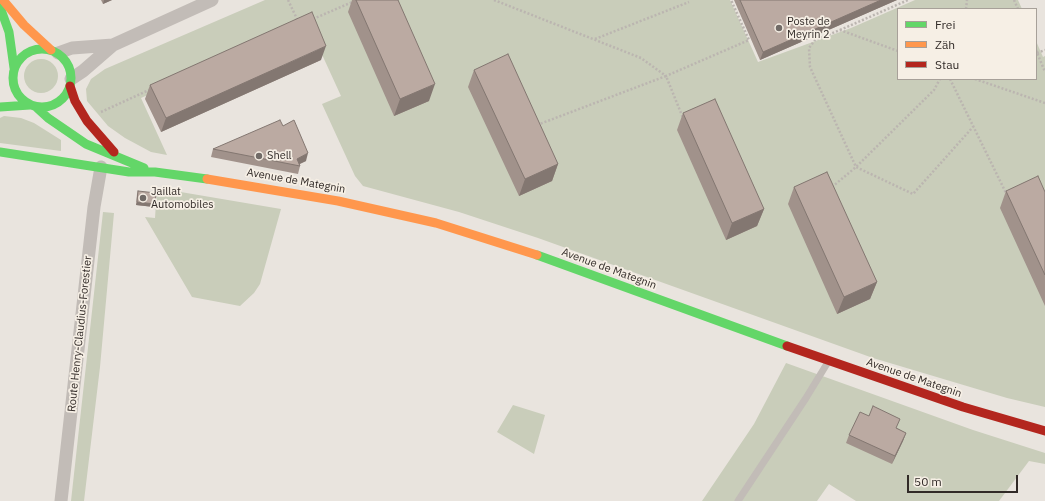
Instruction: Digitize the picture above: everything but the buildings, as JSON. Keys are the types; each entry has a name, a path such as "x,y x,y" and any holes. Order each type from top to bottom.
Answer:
{"main road":[{"path":"0,108 48,106 60,101 70,82 68,64 24,25 3,0"},
{"path":"0,8 9,32 15,90 24,101 33,106"},
{"path":"1,84 13,71 17,61 29,51 36,48 55,51"},
{"name":"Avenue de Mategnin","path":"70,82 75,101 88,121 118,156"},
{"name":"Avenue de Mategnin","path":"33,106 86,144 155,172"},
{"name":"Avenue de Mategnin","path":"0,152 129,172 155,172 300,193 436,223 508,245 963,407 1045,431"}],"street":[{"path":"70,82 113,45 212,0"},
{"path":"55,51 72,48 113,45"},
{"name":"Route Henry-Claudius-Forestier","path":"60,501 94,207 101,168"}],"lane":[{"path":"738,501 806,398 829,360"}],"path":[{"path":"288,0 299,25"},
{"path":"306,22 357,0"},
{"path":"494,0 641,58 666,76 683,119"},
{"path":"535,126 666,76 749,40 731,0"},
{"path":"908,0 815,40 809,48 808,58 810,67 856,167 913,194 973,127"},
{"path":"595,39 688,2"},
{"path":"840,30 897,51"},
{"path":"1037,53 1045,72"},
{"path":"829,190 856,167 934,90 939,80"},
{"path":"950,80 1007,196"},
{"path":"978,80 1045,103"},
{"path":"94,115 152,90"}],"green space":[{"path":"265,0 730,0 758,62 851,28 915,0 1018,0 1022,8 897,8 897,80 1037,80 1037,43 1043,57 1045,56 1045,407 1007,398 873,358 538,238 459,212 363,186 355,176 322,104 341,96 308,24 141,98 167,155 151,152 125,138 108,126 87,101 86,89 91,79 105,69"},
{"path":"38,59 44,59 48,60 55,66 58,76 57,83 51,90 44,93 38,93 34,92 27,86 24,79 24,73 25,69 31,62"},
{"path":"4,116 21,118 34,123 61,140 61,151 0,143 0,118"},
{"path":"157,188 281,209 260,284 254,293 240,306 192,297 145,217 155,218"},
{"path":"103,212 114,213 100,367 84,501 71,501"},
{"path":"786,363 973,430 1045,453 1045,464 1029,461 999,501 856,501 829,484 817,501 702,501 754,424"},
{"path":"513,405 545,415 534,454 497,432"}],"traffic: fast":[{"path":"0,7 9,32 14,68"},
{"path":"36,49 48,49 63,57 71,72 71,78 71,84 63,99 48,107 36,107 21,99 13,84 13,72 21,57 36,49"},
{"path":"0,107 30,105"},
{"path":"36,107 48,118 86,144 144,168"},
{"path":"0,152 129,172 155,172 207,179"},
{"path":"537,255 787,346"}],"traffic: slow":[{"path":"3,0 24,25 51,50"},
{"path":"207,179 338,201 436,223 537,255"}],"traffic: jam":[{"path":"70,86 75,101 87,121 114,152"},
{"path":"787,346 963,407 1045,431"}],"place":[{"name":"Poste de Meyrin 2","path":"779,28"},
{"name":"Shell","path":"259,156"},
{"name":"Jaillat Automobiles","path":"143,198"}]}
